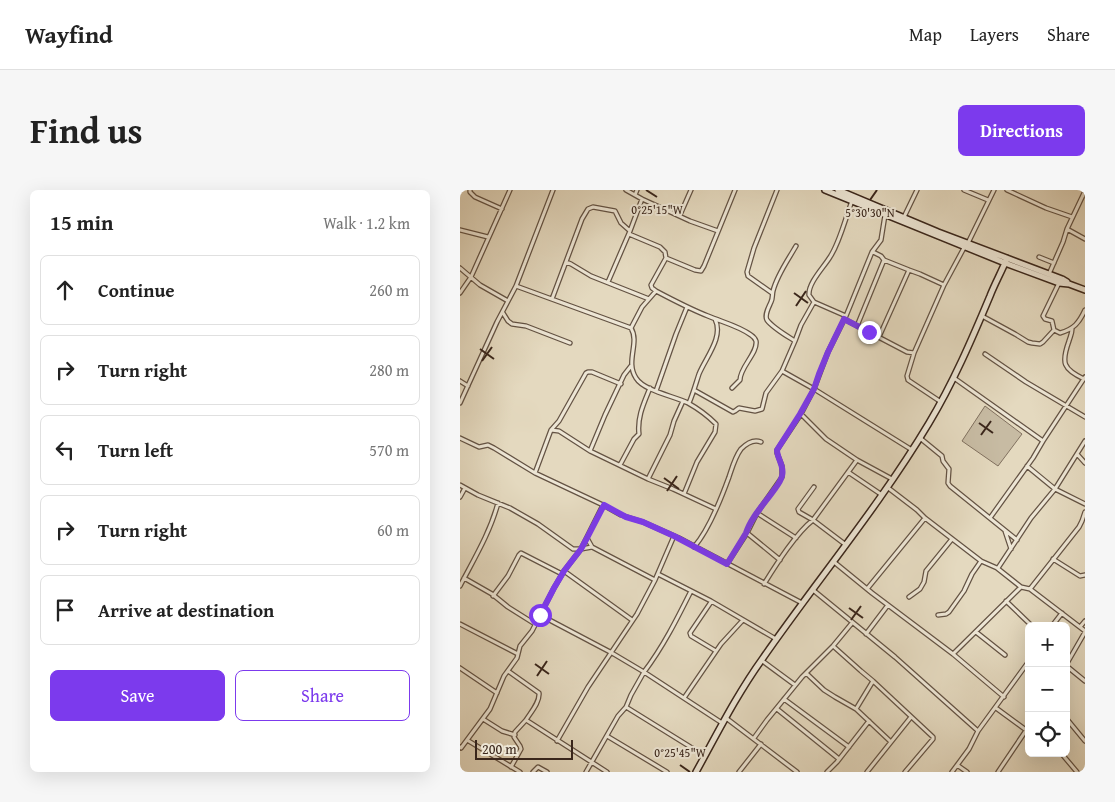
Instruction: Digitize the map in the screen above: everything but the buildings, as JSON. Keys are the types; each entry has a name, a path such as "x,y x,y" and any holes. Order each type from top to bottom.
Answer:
{"street":[{"path":"470,190 475,197 502,209"},
{"path":"460,293 471,277 510,190"},
{"path":"460,402 516,286 553,190"},
{"path":"626,190 690,221 718,231"},
{"path":"635,195 637,190"},
{"path":"680,215 691,190"},
{"path":"666,258 701,271 735,190"},
{"path":"772,293 748,276 747,272 754,248 778,190"},
{"path":"825,190 836,191 904,217 1059,283 1070,284"},
{"path":"904,217 917,190"},
{"path":"964,190 988,200"},
{"path":"941,402 908,380 907,376 914,353 944,285 994,190"},
{"path":"1007,190 1046,208 1072,217"},
{"path":"836,191 852,201 966,244"},
{"path":"1049,274 1072,217 1084,196 1084,191"},
{"path":"608,282 642,199"},
{"path":"852,201 835,247 809,288 809,295 814,302 845,317 857,326 907,352 914,353"},
{"path":"552,299 582,219 589,207 615,211 629,232 660,247 665,252 666,258 651,283 656,291 751,334 755,338 755,348 740,374 740,380 732,388"},
{"path":"727,564 757,513 782,477 782,466 776,452 814,389 828,352 872,252 881,240 886,214"},
{"path":"1067,229 1085,239"},
{"path":"460,230 488,237"},
{"path":"795,341 777,328 766,318 766,315 772,299 772,293 784,266 796,246"},
{"path":"872,252 881,256 884,260 944,285"},
{"path":"1039,256 1054,263"},
{"path":"857,326 884,260"},
{"path":"1006,261 1049,274 1085,290"},
{"path":"696,772 761,660 812,589 834,562 912,450 953,378 1006,261"},
{"path":"566,262 591,276 649,299"},
{"path":"460,268 508,302"},
{"path":"879,337 909,270"},
{"path":"1054,330 1052,321 1045,319 1043,316 1059,283"},
{"path":"516,286 631,328 634,335 631,365 640,383 689,404 714,421 716,424 715,432 697,462 684,494"},
{"path":"631,328 642,307 656,291"},
{"path":"694,390 733,412 739,408 760,410 764,406 766,393 782,371 799,329 814,302"},
{"path":"656,391 673,341 688,307"},
{"path":"990,518 1027,466 1084,378 1071,373 1066,367 1064,358 1072,329 1081,319 1085,310"},
{"path":"502,312 512,324 526,326 570,343"},
{"path":"981,316 1032,343 1040,344 1054,330"},
{"path":"689,404 700,373 716,340 718,325 715,319"},
{"path":"718,325 723,322"},
{"path":"1054,330 1060,333 1072,329"},
{"path":"986,354 1026,382 1085,417"},
{"path":"590,451 605,415 631,365"},
{"path":"782,371 912,450"},
{"path":"535,473 551,430 559,420 586,373 592,372 621,384"},
{"path":"953,378 1043,441"},
{"path":"460,380 468,386"},
{"path":"620,465 638,435 639,416 650,388"},
{"path":"648,480 670,435 683,401"},
{"path":"800,414 826,439 857,460 892,479"},
{"path":"551,430 559,431 590,451 648,480 716,509"},
{"path":"1036,436 1048,433"},
{"path":"460,438 479,447 488,445 535,473 626,517 643,522 674,536 802,603"},
{"path":"919,438 942,456 949,469 948,483 950,486 1017,540"},
{"path":"694,546 716,509 734,461 742,449 753,440 761,442"},
{"path":"998,568 1031,518 1055,489 1085,441"},
{"path":"1077,454 1085,463"},
{"path":"764,584 796,538 807,524 813,520 857,460"},
{"path":"1027,466 1055,489 1085,504"},
{"path":"848,472 882,495"},
{"path":"460,485 510,508 538,524 573,549 592,547"},
{"path":"814,487 798,509 799,512 846,545"},
{"path":"887,487 981,561 998,568 1021,587 1030,589 1085,631 1070,660"},
{"path":"460,497 465,488"},
{"path":"460,586 494,519 498,503"},
{"path":"460,748 490,709 501,682 518,654 521,643 529,635 563,573 581,549 604,505"},
{"path":"1030,589 1079,527 1085,512"},
{"path":"757,513 796,538"},
{"path":"867,589 925,518"},
{"path":"1004,529 1011,549"},
{"path":"746,533 780,560"},
{"path":"557,740 588,687 612,653 656,580 674,536"},
{"path":"587,538 592,547 656,580"},
{"path":"909,597 920,589 924,582 926,571 952,539"},
{"path":"573,549 573,559"},
{"path":"493,596 508,576 521,553 563,573 632,620"},
{"path":"1053,559 1080,576 1085,575"},
{"path":"938,615 949,612 964,591 981,561"},
{"path":"834,562 953,654 1004,697"},
{"path":"658,574 776,639"},
{"path":"464,578 535,624"},
{"path":"953,654 1021,587"},
{"path":"812,589 895,657 978,731"},
{"path":"586,772 644,672 667,638 691,591"},
{"path":"1006,601 1028,622"},
{"path":"711,602 690,633 691,636 716,651"},
{"path":"866,634 888,605"},
{"path":"1055,622 1062,613"},
{"path":"540,615 612,653 723,723"},
{"path":"684,698 725,639 743,620"},
{"path":"1080,627 1085,621"},
{"path":"754,738 766,720 795,685 833,646 852,622"},
{"path":"460,624 518,654"},
{"path":"976,632 1005,655"},
{"path":"833,646 874,681 933,737 905,772"},
{"path":"761,660 795,685"},
{"path":"952,772 969,750 978,731 1025,667"},
{"path":"1068,667 1085,681"},
{"path":"460,676 462,669 497,693"},
{"path":"639,669 640,680"},
{"path":"508,671 539,693 540,696 538,702 514,735"},
{"path":"806,673 830,694 856,709 891,742"},
{"path":"856,709 874,681"},
{"path":"784,699 848,747"},
{"path":"626,706 705,756"},
{"path":"996,708 1025,726"},
{"path":"777,709 839,759"},
{"path":"867,772 911,717"},
{"path":"726,718 797,772"},
{"path":"482,719 502,731 514,735 521,749 512,767"},
{"path":"526,720 607,772"},
{"path":"827,772 869,721"},
{"path":"1070,723 1085,741"},
{"path":"998,772 1025,732"},
{"path":"606,736 667,772"},
{"path":"467,740 520,772"},
{"path":"739,772 761,744"},
{"path":"1064,757 1077,772"},
{"path":"957,766 967,772"},
{"path":"533,772 538,767 547,772"}],"shaded area":[{"path":"985,406 1022,434 998,466 962,441"}],"route":[{"path":"540,615 564,571 581,549 604,505 626,517 643,522 674,536 727,564 757,513 782,477 783,469 776,452 793,427 814,389 828,352 844,319 869,332"}]}
